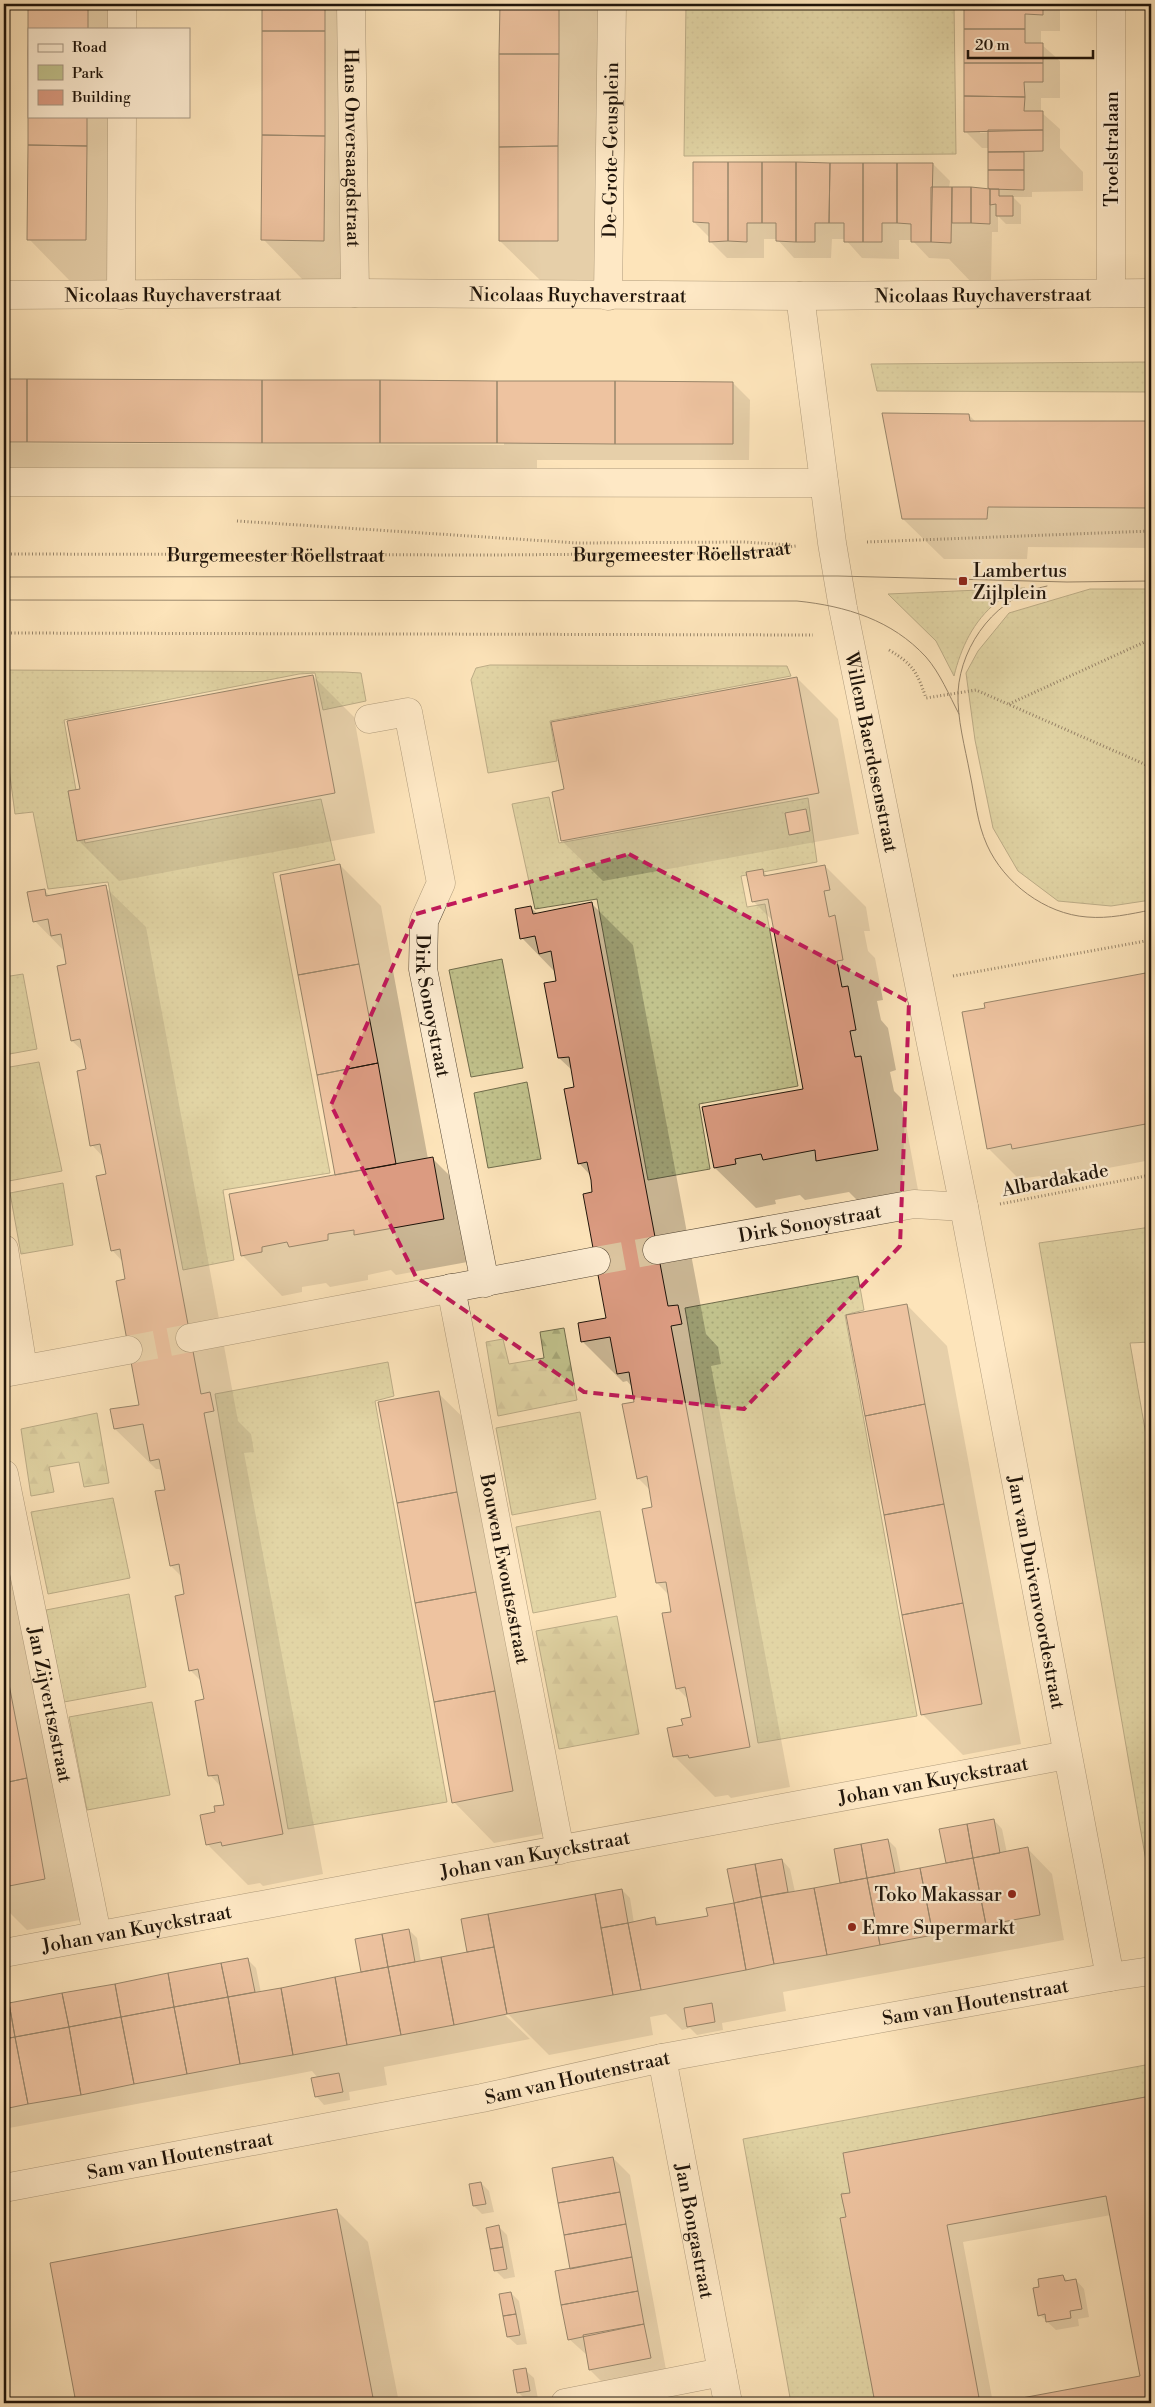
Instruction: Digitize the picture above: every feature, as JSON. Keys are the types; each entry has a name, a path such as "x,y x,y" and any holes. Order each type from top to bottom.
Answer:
{"street":[{"path":"122,4 122,28"},
{"name":"Hans Onversaagdstraat","path":"351,4 355,293"},
{"name":"De-Grote-Geusplein","path":"608,296 612,4"},
{"name":"Troelstralaan","path":"1111,4 1111,293"},
{"path":"121,295 122,118"},
{"name":"Nicolaas Ruychaverstraat","path":"4,295 355,293 800,296 1151,293"},
{"name":"Willem Baerdesenstraat","path":"800,296 832,543 848,635 964,1207"},
{"path":"4,482 824,483"},
{"name":"Dirk Sonoystraat","path":"369,719 408,712 441,884 424,922 423,969 486,1282"},
{"name":"Dirk Sonoystraat","path":"657,1250 914,1204 964,1207"},
{"name":"Jan van Duivenvoordestraat","path":"964,1207 1110,1976"},
{"path":"4,1249 13,1370 128,1350"},
{"path":"190,1338 596,1261"},
{"name":"Bouwen Ewoutszstraat","path":"452,1288 560,1850"},
{"name":"Jan Zijvertszstraat","path":"4,1474 96,1934"},
{"name":"Johan van Kuyckstraat","path":"4,1953 96,1934 560,1850 1067,1755"},
{"name":"Sam van Houtenstraat","path":"4,2188 482,2098 662,2058 1110,1976 1151,1971"},
{"name":"Jan Bongastraat","path":"662,2058 728,2403"},
{"path":"565,2403 722,2372"}],"path":[{"name":"Burgemeester Röellstraat","path":"4,554 734,554 801,545 743,542 578,543 233,520"},
{"path":"832,543 1151,531"},
{"path":"4,633 848,635 882,646 908,661 918,674 926,698 976,690 1151,767"},
{"path":"1009,704 1151,639"},
{"path":"918,982 1151,940"},
{"name":"Albardakade","path":"964,1207 988,1206 1151,1175"}],"highlighted area":[{"path":"629,854 909,1002 900,1246 744,1409 584,1392 416,1277 331,1105 416,914"}],"green space":[{"path":"686,4 954,4 956,154 684,156"},
{"path":"1151,362 1151,392 877,391 871,364"},
{"path":"1025,588 1000,600 981,618 964,645 954,676 936,641 888,594"},
{"path":"1090,589 1151,589 1151,900 1111,906 1058,901 1018,871 993,828 975,740 966,673 978,651 1009,613"},
{"path":"490,665 787,666 791,676 550,721 557,761 488,773 471,680 476,668"},
{"path":"4,670 361,673 366,701 323,710 315,673 299,674 64,720 85,843 321,799 335,860 273,873 330,1173 223,1190 234,1260 183,1270 108,882 48,889 33,812 15,814 4,730"},
{"path":"549,797 559,843 808,798 817,862 741,876 747,907 765,904 798,1086 699,1104 710,1169 648,1180 597,899 535,909 512,804"},
{"path":"502,959 523,1068 471,1077 449,970"},
{"path":"23,974 37,1049 4,1055 4,977"},
{"path":"39,1062 62,1171 9,1181 4,1151 4,1068"},
{"path":"527,1082 541,1159 488,1168 474,1093"},
{"path":"63,1183 73,1245 21,1254 10,1193"},
{"path":"1151,1227 1151,1342 1130,1343 1151,1464 1151,1890 1039,1243"},
{"path":"858,1276 864,1310 845,1315 917,1716 758,1743 685,1308"},
{"path":"564,1328 577,1400 498,1416 486,1342 503,1339 509,1364 544,1358 540,1332"},
{"path":"388,1362 394,1396 375,1401 447,1802 288,1829 215,1394"},
{"path":"580,1412 596,1499 512,1515 496,1428"},
{"path":"97,1413 109,1483 84,1487 79,1462 49,1467 54,1492 31,1496 21,1429"},
{"path":"113,1498 130,1578 48,1594 31,1512"},
{"path":"600,1511 616,1597 533,1613 516,1527"},
{"path":"129,1594 146,1687 64,1702 46,1610"},
{"path":"617,1616 639,1734 559,1749 536,1631"},
{"path":"152,1702 170,1795 87,1810 69,1717"},
{"path":"1151,2064 1151,2096 845,2153 885,2403 791,2403 743,2139"}],"building":[{"path":"28,4 88,4 88,28 28,28"},
{"path":"262,4 325,4 325,31 262,31"},
{"path":"500,4 559,4 559,54 499,54"},
{"path":"964,4 1043,4 1043,15 1025,14 1025,29 964,29"},
{"path":"964,29 1025,29 1025,43 1043,43 1043,63 964,63"},
{"path":"262,31 325,31 325,136 262,135"},
{"path":"499,54 559,54 558,146 499,147"},
{"path":"964,63 1043,63 1043,82 1024,82 1025,97 964,96"},
{"path":"964,96 1025,97 1024,111 1043,111 1043,130 964,132"},
{"path":"28,118 87,118 87,146 28,145"},
{"path":"988,130 1043,130 1043,151 988,152"},
{"path":"262,135 325,136 324,241 261,240"},
{"path":"28,145 87,146 86,240 27,240"},
{"path":"558,146 558,241 499,241 499,147"},
{"path":"988,152 1024,152 1024,170 988,170"},
{"path":"693,162 728,162 728,241 709,242 709,223 693,222"},
{"path":"728,162 762,162 762,223 747,223 747,242 728,241"},
{"path":"762,162 796,162 796,242 776,241 776,223 762,223"},
{"path":"796,162 830,163 829,223 815,223 815,242 796,242"},
{"path":"830,163 863,163 863,242 844,242 844,223 829,223"},
{"path":"863,163 897,163 897,223 882,223 882,242 863,242"},
{"path":"897,163 933,163 931,242 911,242 911,224 897,223"},
{"path":"988,170 1024,170 1024,190 988,188"},
{"path":"931,187 952,187 951,243 931,242"},
{"path":"952,187 971,187 971,223 952,223"},
{"path":"971,187 990,189 990,224 971,223"},
{"path":"990,189 999,189 999,196 1013,196 1013,216 996,216 996,204 990,205"},
{"path":"4,379 27,379 27,442 4,442"},
{"path":"27,379 262,380 262,443 27,442"},
{"path":"262,380 380,380 380,443 262,443"},
{"path":"380,380 497,381 497,443 380,443"},
{"path":"497,381 615,381 615,444 497,443"},
{"path":"615,381 733,382 733,444 615,444"},
{"path":"882,413 969,414 970,421 1151,421 1151,508 988,507 987,519 902,519"},
{"path":"313,675 335,793 77,841 68,791 80,789 67,721"},
{"path":"797,677 819,793 561,841 552,792 564,789 551,722"},
{"path":"806,809 810,831 789,835 785,813"},
{"path":"340,864 359,964 298,975 280,875"},
{"path":"825,865 830,890 824,891 829,917 835,915 843,960 837,961 842,987 848,986 856,1030 850,1031 855,1057 861,1056 878,1150 816,1161 815,1150 763,1160 761,1154 735,1159 736,1164 714,1168 702,1107 803,1089 768,899 752,902 746,872 763,869 764,876"},
{"path":"106,885 201,1394 210,1392 214,1411 204,1413 283,1834 222,1846 221,1842 206,1845 200,1815 215,1812 214,1806 224,1805 218,1775 208,1776 195,1701 204,1699 198,1669 189,1671 175,1596 184,1594 179,1564 170,1566 155,1491 165,1490 159,1459 150,1461 143,1424 114,1429 110,1409 139,1405 116,1281 125,1279 120,1249 111,1251 96,1176 106,1174 100,1144 90,1146 77,1071 86,1069 80,1039 71,1041 57,966 66,964 61,934 51,936 48,919 33,922 27,892 45,889 46,896"},
{"path":"592,902 668,1306 678,1305 682,1324 671,1326 750,1747 689,1758 688,1755 673,1757 667,1728 683,1725 681,1719 691,1717 685,1687 676,1689 662,1613 671,1612 666,1582 656,1583 642,1509 652,1507 647,1476 637,1479 622,1404 634,1402 629,1372 617,1374 610,1337 581,1342 578,1323 606,1318 583,1194 592,1192 591,1180 587,1162 578,1164 564,1089 574,1087 569,1057 558,1058 544,983 556,981 551,951 539,954 535,936 520,939 515,909 531,906 533,914"},
{"path":"359,964 378,1063 317,1075 298,975"},
{"path":"1151,972 1151,1123 1012,1149 1011,1144 987,1149 962,1012 985,1008 984,1003"},
{"path":"378,1063 396,1164 335,1175 317,1075"},
{"path":"433,1157 444,1219 354,1235 354,1230 328,1234 328,1240 289,1247 287,1242 262,1247 262,1252 241,1256 229,1194"},
{"path":"907,1304 925,1404 865,1416 846,1315"},
{"path":"1147,1359 1151,1359 1151,1387 1146,1362"},
{"path":"439,1391 457,1492 397,1503 378,1402"},
{"path":"925,1404 944,1504 884,1515 865,1416"},
{"path":"457,1492 476,1592 415,1603 397,1503"},
{"path":"944,1504 963,1603 902,1615 884,1515"},
{"path":"476,1592 495,1691 434,1702 415,1603"},
{"path":"963,1603 982,1704 921,1715 902,1615"},
{"path":"4,1654 8,1679 4,1680"},
{"path":"8,1679 27,1778 4,1783 4,1680"},
{"path":"495,1691 513,1791 452,1803 434,1702"},
{"path":"27,1778 45,1879 4,1887 4,1783"},
{"path":"994,1819 1000,1853 973,1858 967,1824"},
{"path":"967,1824 973,1858 946,1863 939,1829"},
{"path":"888,1839 895,1873 867,1878 861,1844"},
{"path":"861,1844 867,1878 840,1883 834,1849"},
{"path":"1028,1847 1040,1915 986,1925 973,1858"},
{"path":"973,1858 986,1925 933,1935 920,1868"},
{"path":"782,1859 788,1892 761,1897 755,1864"},
{"path":"755,1864 761,1897 734,1903 727,1869"},
{"path":"920,1868 933,1935 880,1945 867,1878"},
{"path":"867,1878 880,1945 827,1955 814,1888"},
{"path":"814,1888 827,1955 774,1964 761,1897"},
{"path":"622,1889 628,1923 601,1928 595,1894"},
{"path":"595,1894 613,1995 507,2014 488,1914"},
{"path":"761,1897 774,1964 746,1970 734,1903"},
{"path":"734,1903 746,1970 641,1990 628,1923 655,1917 656,1925 708,1916 706,1908"},
{"path":"488,1914 494,1947 467,1952 461,1919"},
{"path":"628,1923 641,1990 613,1995 601,1928"},
{"path":"409,1929 415,1962 388,1967 382,1934"},
{"path":"382,1934 388,1967 361,1972 355,1939"},
{"path":"494,1947 507,2014 454,2025 441,1957"},
{"path":"441,1957 454,2025 401,2035 388,1967"},
{"path":"248,1958 255,1992 228,1997 221,1963"},
{"path":"221,1963 228,1997 174,2007 168,1973"},
{"path":"388,1967 401,2035 347,2045 335,1977"},
{"path":"168,1973 174,2007 121,2017 115,1984"},
{"path":"335,1977 347,2045 293,2055 281,1988"},
{"path":"115,1984 121,2017 69,2027 62,1993"},
{"path":"281,1988 293,2055 240,2064 228,1997"},
{"path":"62,1993 69,2027 15,2037 9,2003"},
{"path":"228,1997 240,2064 187,2074 174,2007"},
{"path":"9,2003 15,2037 4,2039 4,2004"},
{"path":"712,2003 715,2022 687,2027 684,2008"},
{"path":"174,2007 187,2074 134,2084 121,2017"},
{"path":"121,2017 134,2084 81,2095 69,2027"},
{"path":"69,2027 81,2095 28,2104 15,2037"},
{"path":"15,2037 28,2104 4,2109 4,2039"},
{"path":"339,2073 343,2092 315,2097 311,2078"},
{"path":"1151,2096 1151,2403 995,2403 1140,2376 1106,2196 947,2225 980,2403 875,2403 840,2218 846,2217 841,2194 850,2193 843,2153"},
{"path":"613,2157 620,2192 558,2203 552,2168"},
{"path":"481,2182 486,2204 473,2206 469,2184"},
{"path":"620,2192 626,2224 564,2235 558,2203"},
{"path":"337,2209 374,2403 76,2403 50,2263"},
{"path":"626,2224 632,2257 570,2269 564,2235"},
{"path":"499,2225 503,2247 490,2249 486,2228"},
{"path":"503,2247 507,2269 494,2271 490,2249"},
{"path":"632,2257 638,2291 561,2305 555,2271"},
{"path":"1063,2275 1065,2281 1076,2279 1082,2309 1070,2311 1071,2318 1046,2322 1045,2314 1038,2316 1033,2288 1039,2287 1038,2279"},
{"path":"638,2291 644,2324 568,2340 561,2305"},
{"path":"511,2292 516,2314 503,2316 499,2294"},
{"path":"516,2314 520,2335 507,2337 503,2316"},
{"path":"644,2324 651,2358 589,2370 583,2335"},
{"path":"526,2368 530,2391 517,2393 513,2370"}],"tunnel":[{"path":"596,1261 657,1250"},
{"path":"128,1350 190,1338"}],"tram line":[{"path":"4,577 838,576 1067,582 1151,581"},
{"path":"1047,586 1029,591 1013,599 985,624 966,656 961,674 958,692 960,723 981,828 994,859 1004,872 1015,884 1041,903 1071,915 1087,917 1111,917 1151,910"},
{"path":"4,600 797,601 815,603 867,617 883,624 913,644 936,670 959,714"}],"place":[{"name":"Lambertus Zijlplein","path":"963,581"},
{"name":"Toko Makassar","path":"1012,1894"},
{"name":"Emre Supermarkt","path":"852,1927"}]}
